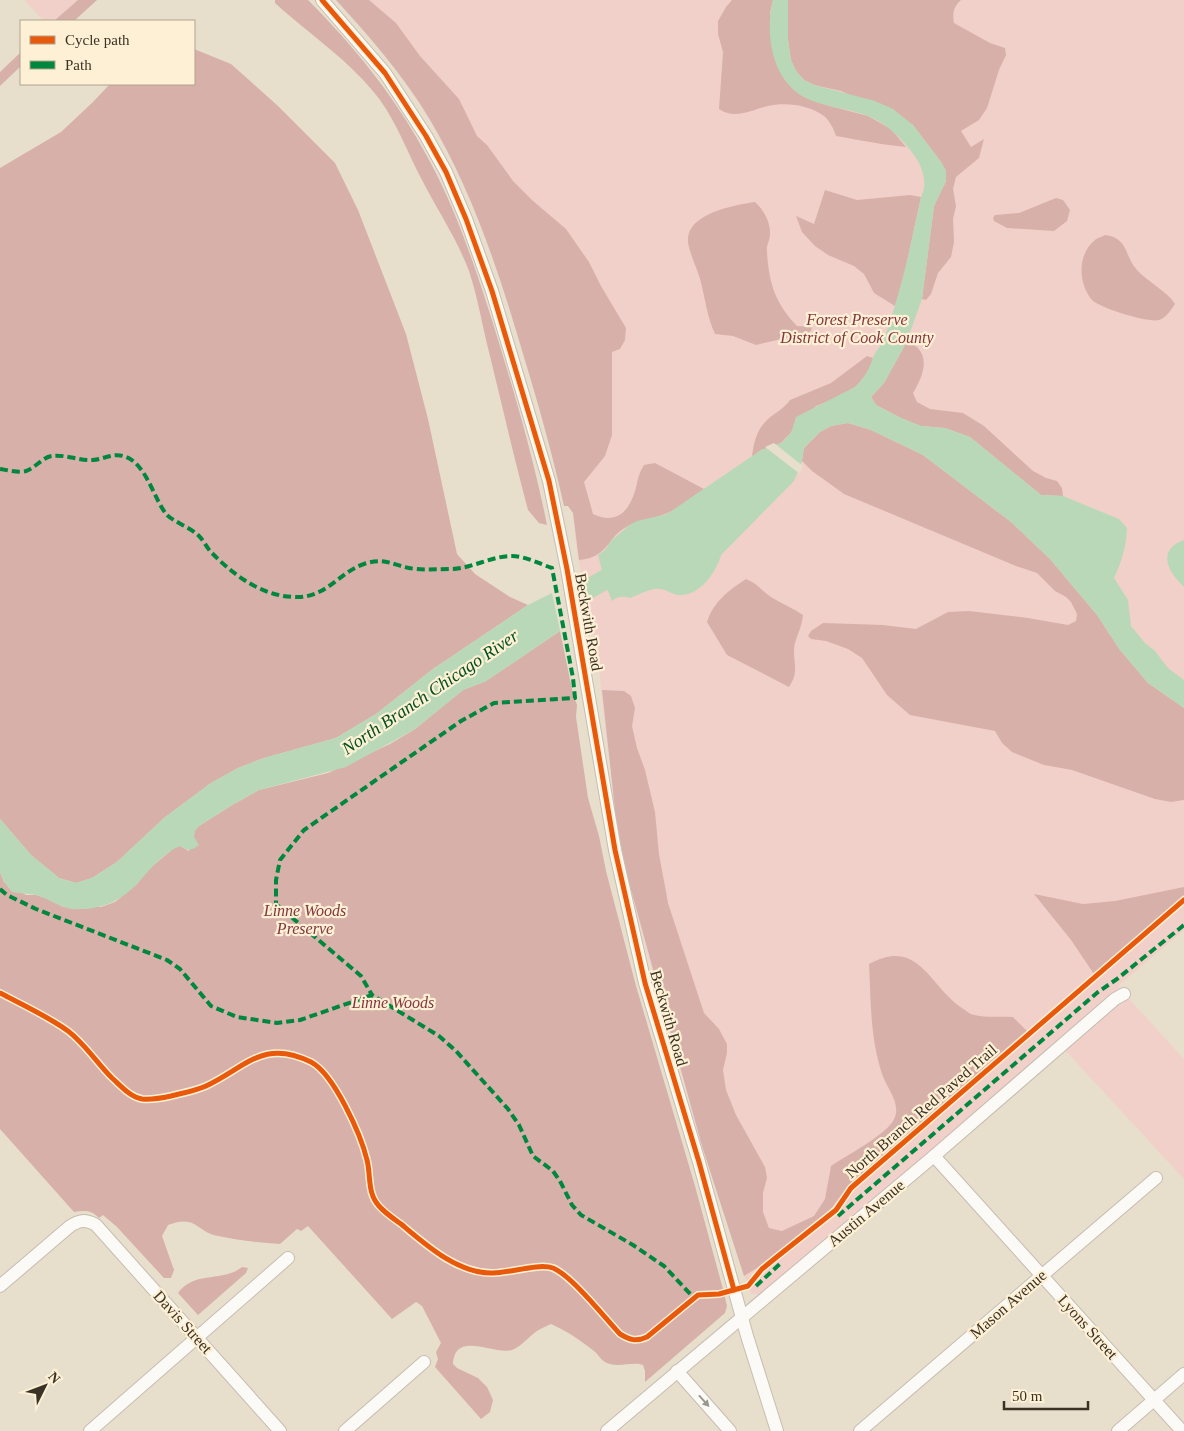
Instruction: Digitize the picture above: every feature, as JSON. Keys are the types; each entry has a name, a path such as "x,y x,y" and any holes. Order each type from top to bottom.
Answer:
{"street":[{"name":"Beckwith Road","path":"322,0 385,74 408,106 426,136 446,172 492,291 549,481 567,569 615,850 645,983 700,1162 747,1336 777,1431"},
{"name":"Austin Avenue","path":"607,1431 934,1156 1115,999 1124,994"},
{"name":"Lyons Street","path":"934,1156 1182,1431"},
{"name":"Mason Avenue","path":"860,1431 1156,1178"},
{"name":"Davis Street","path":"0,1286 69,1226 81,1220 88,1220 96,1225 280,1431"},
{"path":"90,1431 288,1258"},
{"path":"345,1431 424,1362"},
{"path":"677,1371 730,1431"},
{"path":"1118,1431 1184,1374"}],"green space":[{"path":"24,0 78,0 55,20 43,20"},
{"path":"78,0 97,0 75,20 55,20"},
{"path":"275,0 308,0 324,17 356,52 385,89 434,169 462,233 492,320 529,447 547,525 539,523 528,510 475,291 469,271 453,236 422,180 392,119 380,100 356,73 288,15 275,3"},
{"name":"Forest Preserve District of Cook County","path":"336,0 1184,0 1184,930 1118,986 1121,990 762,1295 751,1294 741,1267 702,1146 645,945 621,847 599,669 577,551 573,513 568,506 564,506 540,412 505,295 472,205 445,147 429,119 386,57"},
{"path":"336,0 369,0 396,23 420,56 459,99 477,136 487,145 513,181 566,229 589,262 626,328 625,340 620,349 612,352 612,435 605,456 584,482 593,514 611,518 621,514 629,505 634,495 644,465 655,463 704,489 670,512 637,522 621,530 597,555 579,560 573,513 568,506 564,506 546,431 515,326 484,235 459,175 429,118 408,87 374,42"},
{"path":"732,0 773,0 770,13 803,96 826,105 868,116 891,129 906,147 836,136 830,123 824,116 811,109 797,105 768,106 737,114 731,114 719,109 723,52 718,34 718,21"},
{"path":"788,0 961,0 954,10 954,23 990,43 1005,48 1006,55 999,70 987,108 979,120 961,131 971,147 984,139 979,158 956,177 953,189 956,206 953,219 954,242 951,257 938,273 931,294 926,300 922,299 934,206 946,181 946,171 913,125 841,91 814,85 804,80 796,71 791,60 788,40"},
{"path":"195,49 231,64 278,106 335,163 358,210 406,334 428,419 457,554 475,574 510,597 528,605 433,669 376,714 336,738 264,758 238,768 211,783 164,818 117,862 92,878 76,883 59,878 31,855 0,819 0,168 61,132 109,85 195,85"},
{"path":"20,53 20,67 0,86 0,72"},
{"path":"825,190 857,200 910,195 921,197 902,285 895,306 874,293 864,274 854,266 828,255 815,246 802,232 796,216 814,224"},
{"path":"1056,198 1063,200 1070,210 1067,221 1054,231 1007,228 994,221 995,215 1019,213"},
{"path":"755,202 764,213 769,226 770,236 767,250 769,273 778,301 797,326 812,327 811,331 807,333 756,345 733,336 715,334 688,242 689,232 694,224 702,218 724,209"},
{"path":"1105,235 1118,240 1125,248 1137,270 1163,291 1175,304 1164,318 1159,320 1145,319 1114,311 1092,300 1087,293 1082,278 1082,261 1089,246 1096,239"},
{"path":"911,343 922,353 924,366 920,380 913,393 917,402 930,409 963,413 984,426 1033,471 1057,481 1062,488 1063,496 1041,495 970,437 945,428 921,426 876,405 871,397 884,383 905,345"},
{"path":"867,356 873,358 872,365 855,387 836,398 816,406 781,443 761,450 752,457 754,444 760,428 768,419 790,400 831,383"},
{"path":"848,423 871,430 923,455 1011,522 1050,559 1097,615 1120,650 1148,683 1184,708 1184,800 1171,802 1155,799 1072,770 1044,765 1012,752 1002,743 995,731 910,715 887,695 862,658 848,649 826,641 811,639 808,636 811,631 823,623 883,625 916,629 948,612 969,611 1068,625 1076,621 1077,614 1071,602 1055,591 1037,573 844,494 812,471 802,461 804,448 820,432 831,426"},
{"path":"746,579 771,597 803,615 794,649 795,670 793,681 789,687 727,655 707,622 722,597"},
{"name":"Linne Woods","path":"560,631 577,705 576,717 588,798 599,836 606,871 636,986 695,1186 727,1306 725,1313 645,1382 643,1365 614,1365 605,1362 578,1339 551,1324 534,1333 512,1350 504,1351 476,1346 460,1348 455,1354 453,1364 457,1368 478,1378 487,1387 493,1400 490,1412 481,1419 435,1367 438,1359 436,1352 441,1343 422,1306 416,1302 392,1319 308,1226 301,1231 297,1229 280,1244 218,1236 191,1223 178,1222 168,1225 162,1236 174,1270 171,1278 164,1278 117,1227 103,1215 99,1218 94,1213 88,1211 74,1212 0,1129 0,872 4,882 26,895 36,895 51,900 63,907 101,907 115,902 136,885 149,869 174,848 180,846 189,851 194,831 232,805 259,790 328,773 390,744 415,729 463,690 486,681"},
{"path":"602,690 624,691 631,696 635,708 632,726 655,812 659,854 668,903 704,1013 719,1029 727,1044 723,1070 726,1090 736,1115 765,1167 767,1178 763,1193 763,1212 769,1228 782,1231 814,1216 825,1199 831,1166 882,1133 896,1115 895,1103 882,1074 875,1047 869,964 886,957 900,956 912,960 923,968 953,1001 970,1013 984,1016 1013,1017 1027,1031 849,1185 828,1213 744,1276 702,1146 627,875 616,819"},
{"path":"1184,887 1184,895 1094,974 1071,940 1034,894 1083,904 1115,901"},
{"path":"1129,999 1184,1059 1184,1179 1064,1049 1121,1001"},
{"path":"242,1267 248,1268 246,1273 198,1315 178,1293 192,1281 226,1275"}],"water":[{"path":"773,0 788,0 788,40 791,60 796,71 804,80 814,85 875,101 893,109 913,125 946,171 946,181 934,206 922,299 905,345 884,383 871,397 876,405 901,418 921,426 945,428 970,437 1041,495 1063,496 1119,519 1127,528 1123,554 1114,578 1128,600 1131,626 1168,668 1184,680 1184,708 1148,683 1120,650 1097,615 1050,559 1011,522 923,455 871,430 848,423 831,426 820,432 804,448 802,461 794,481 721,555 711,576 700,588 686,595 678,595 661,589 655,589 630,598 621,597 612,601 598,555 628,526 637,521 667,514 761,450 781,443 791,433 796,417 855,387 866,374 874,355 883,342 901,286 924,188 923,174 918,161 903,141 875,119 860,113 810,100 792,88 783,78 777,66 770,40"},
{"path":"1184,540 1184,587 1173,575 1167,562 1167,555 1175,544"},
{"path":"552,593 560,631 486,681 463,690 415,729 346,767 259,790 232,805 199,826 195,831 194,837 199,845 190,850 180,846 168,853 120,898 94,908 69,909 36,895 12,892 4,882 0,872 0,819 31,855 59,878 76,883 92,878 117,862 164,818 211,783 238,768 264,758 336,738 376,714 433,669 528,605"}],"pier":[{"path":"774,443 803,466 800,474 765,447"}],"waterway":[{"name":"North Branch Chicago River","path":"585,591 627,567"}],"marked path":[{"path":"0,469 23,472 33,468 45,458 52,456 88,460 113,455 126,457 133,461 145,475 167,515 195,533 228,568 259,588 282,596 294,597 315,594 324,590 355,568 379,561 416,569 450,569 466,567 496,558 517,556 552,568 573,678 575,698 494,703 461,721 304,830 280,860 276,880 276,904 361,976 372,995"},
{"path":"0,889 7,895 36,909 167,960 180,969 211,1006 237,1017 277,1023 300,1020 372,995 439,1036 456,1051 508,1109 519,1125 533,1156 553,1171 572,1205 581,1215 633,1245 664,1266 697,1299"},
{"path":"838,1216 1098,992 1184,925"},
{"path":"756,1286 782,1262"}],"cycle path":[{"path":"322,0 385,73 426,136 446,172 466,219 492,291 549,481 567,569 615,850 645,983 699,1162 734,1290"},
{"name":"North Branch Red Paved Trail","path":"0,993 68,1031 122,1088 142,1099 164,1097 202,1088 255,1058 267,1054 294,1055 311,1062 329,1079 353,1121 364,1149 375,1201 387,1213 443,1257 467,1269 500,1273 532,1267 547,1267 561,1272 579,1288 620,1334 636,1340 647,1337 698,1295 719,1294 748,1286 762,1269 836,1210 851,1188 1184,900"}],"park label":[{"name":"Linne Woods Preserve","path":"305,919"}]}
